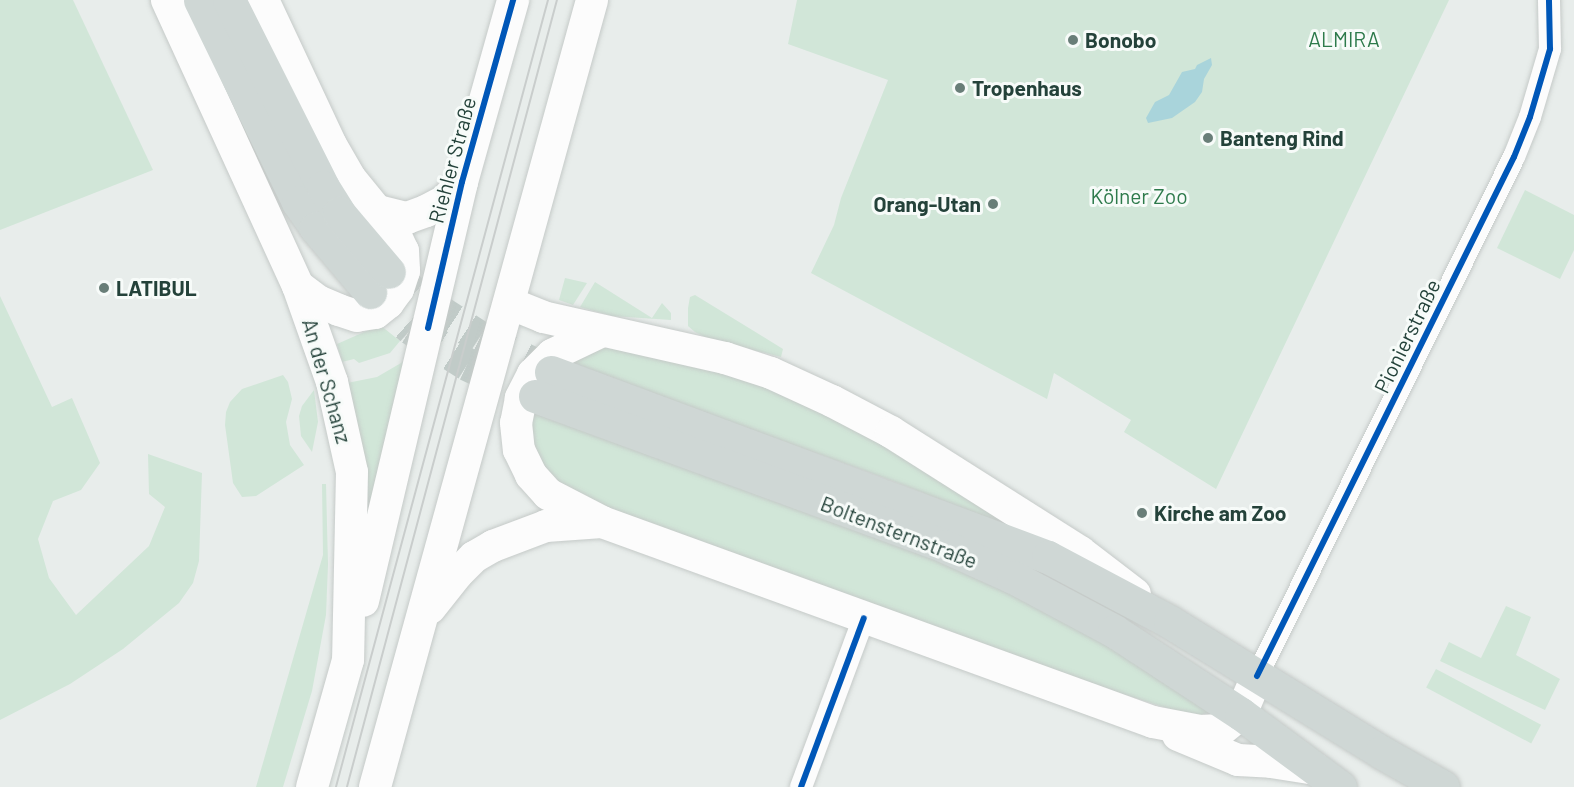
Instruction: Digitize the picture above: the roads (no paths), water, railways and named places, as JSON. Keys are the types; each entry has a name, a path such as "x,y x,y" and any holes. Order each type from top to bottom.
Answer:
{"main road":[{"name":"An der Schanz","path":"167,0 298,286 332,382 352,472 348,660 312,787"},
{"path":"200,0 298,202 322,237 379,282 323,187 230,0"},
{"path":"262,0 331,145 350,178 394,232 403,251 404,271 398,289 388,303 375,313 357,315 318,301 298,286"},
{"name":"Riehler Straße","path":"348,660 462,182 513,0"},
{"path":"375,787 592,0"},
{"path":"378,212 407,218 426,212 445,201 462,182"},
{"name":"Boltensternstraße","path":"509,303 543,317 725,358 771,373 832,401 891,432 1098,564 1170,622"},
{"path":"602,331 552,355 533,374 520,398 516,423 519,450 531,475 548,494 602,522 1154,722 1195,744 1238,760 1271,762 1327,778"},
{"name":"Boltensternstraße","path":"1327,778 1240,714 1114,631 1013,577 944,546 543,384 1048,557 1170,622 1443,787"},
{"path":"418,633 433,603 474,557 493,546 546,526 602,522"},
{"path":"1154,722 1200,731 1221,730 1240,714 1257,676"}],"street":[{"name":"Pionierstraße","path":"1257,676 1514,157 1530,117 1550,49 1549,0"},
{"path":"801,787 864,618"}],"water":[{"path":"1211,58 1212,65 1204,79 1202,92 1195,102 1172,118 1148,123 1146,118 1155,102 1169,95 1182,72 1195,69 1197,65"}],"tunnel":[{"path":"389,272 426,302 480,337 551,372"},
{"path":"370,292 411,328 467,364 535,396"}],"tram line":[{"path":"336,787 548,0"},
{"path":"347,787 557,0"}],"place":[{"name":"Bonobo","path":"1073,40"},
{"name":"Tropenhaus","path":"960,88"},
{"name":"Banteng Rind","path":"1208,138"},
{"name":"Orang-Utan","path":"993,204"},
{"name":"LATIBUL","path":"104,288"},
{"name":"Kirche am Zoo","path":"1142,513"}],"park label":[{"name":"ALMIRA","path":"1344,39"},
{"name":"Kölner Zoo","path":"1139,196"}]}
